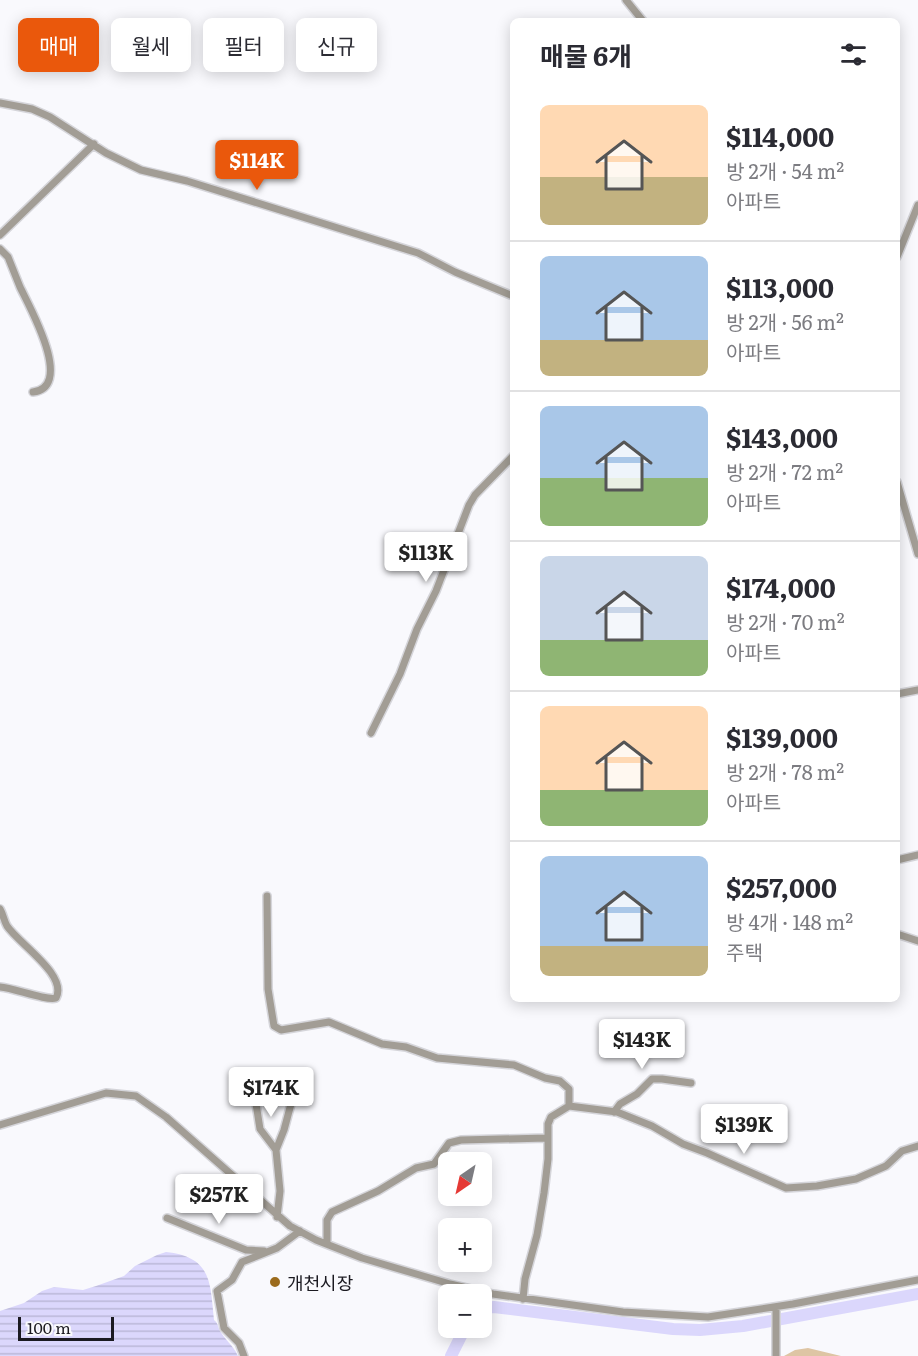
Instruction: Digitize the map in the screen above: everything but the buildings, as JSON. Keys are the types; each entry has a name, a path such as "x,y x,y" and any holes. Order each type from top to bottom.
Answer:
{"street":[{"path":"626,0 641,18"},
{"path":"0,103 32,110 50,117 125,163 141,170 187,181 418,253 455,272 510,295"},
{"path":"0,235 94,144"},
{"path":"900,250 918,205"},
{"path":"0,249 8,257 40,327 48,353 49,376 46,384 42,389 33,392"},
{"path":"371,733 400,674 417,629 436,591 469,505 475,495 510,459"},
{"path":"900,492 918,554"},
{"path":"900,693 918,690"},
{"path":"900,859 918,855"},
{"path":"267,896 267,989 274,1026 281,1030 329,1022 382,1044 406,1047 437,1058 514,1065 545,1078 560,1080 570,1089 569,1106"},
{"path":"0,909 6,925 47,967 56,980 59,991 56,998 48,999 18,989 0,987"},
{"path":"900,935 918,941"},
{"path":"277,1216 280,1191 276,1150 284,1130 299,1074"},
{"path":"614,1112 620,1104 637,1095 652,1079 662,1078 691,1083"},
{"path":"254,1091 260,1129 276,1150"},
{"path":"0,1125 106,1093 136,1096 166,1117 277,1216 300,1232 362,1258 450,1284 523,1299 623,1312 698,1317 776,1310 918,1280"},
{"path":"523,1299 525,1279 537,1235 543,1198 548,1159 548,1124 552,1117 569,1106 614,1112 652,1126 683,1144 707,1152 786,1188 818,1186 856,1179 886,1166 902,1151 918,1146"},
{"path":"327,1244 327,1220 332,1212 391,1184 416,1168 435,1164 449,1143 461,1140 547,1138"},
{"path":"167,1218 246,1250 267,1251"},
{"path":"244,1356 239,1343 224,1328 217,1292 232,1280 242,1262 277,1248 300,1232"},
{"path":"776,1310 776,1356"}],"shaded area":[{"path":"166,1252 192,1259 206,1274 214,1320 238,1356 0,1356 0,1311 24,1303 42,1291 54,1287 83,1290 96,1286 124,1276 135,1266"},
{"path":"808,1348 841,1356 784,1356 795,1350"}],"waterway":[{"path":"492,1307 673,1329 700,1330 743,1326 918,1294"},
{"path":"451,1356 460,1338"}],"place":[{"name":"개천시장","path":"275,1282"}]}
